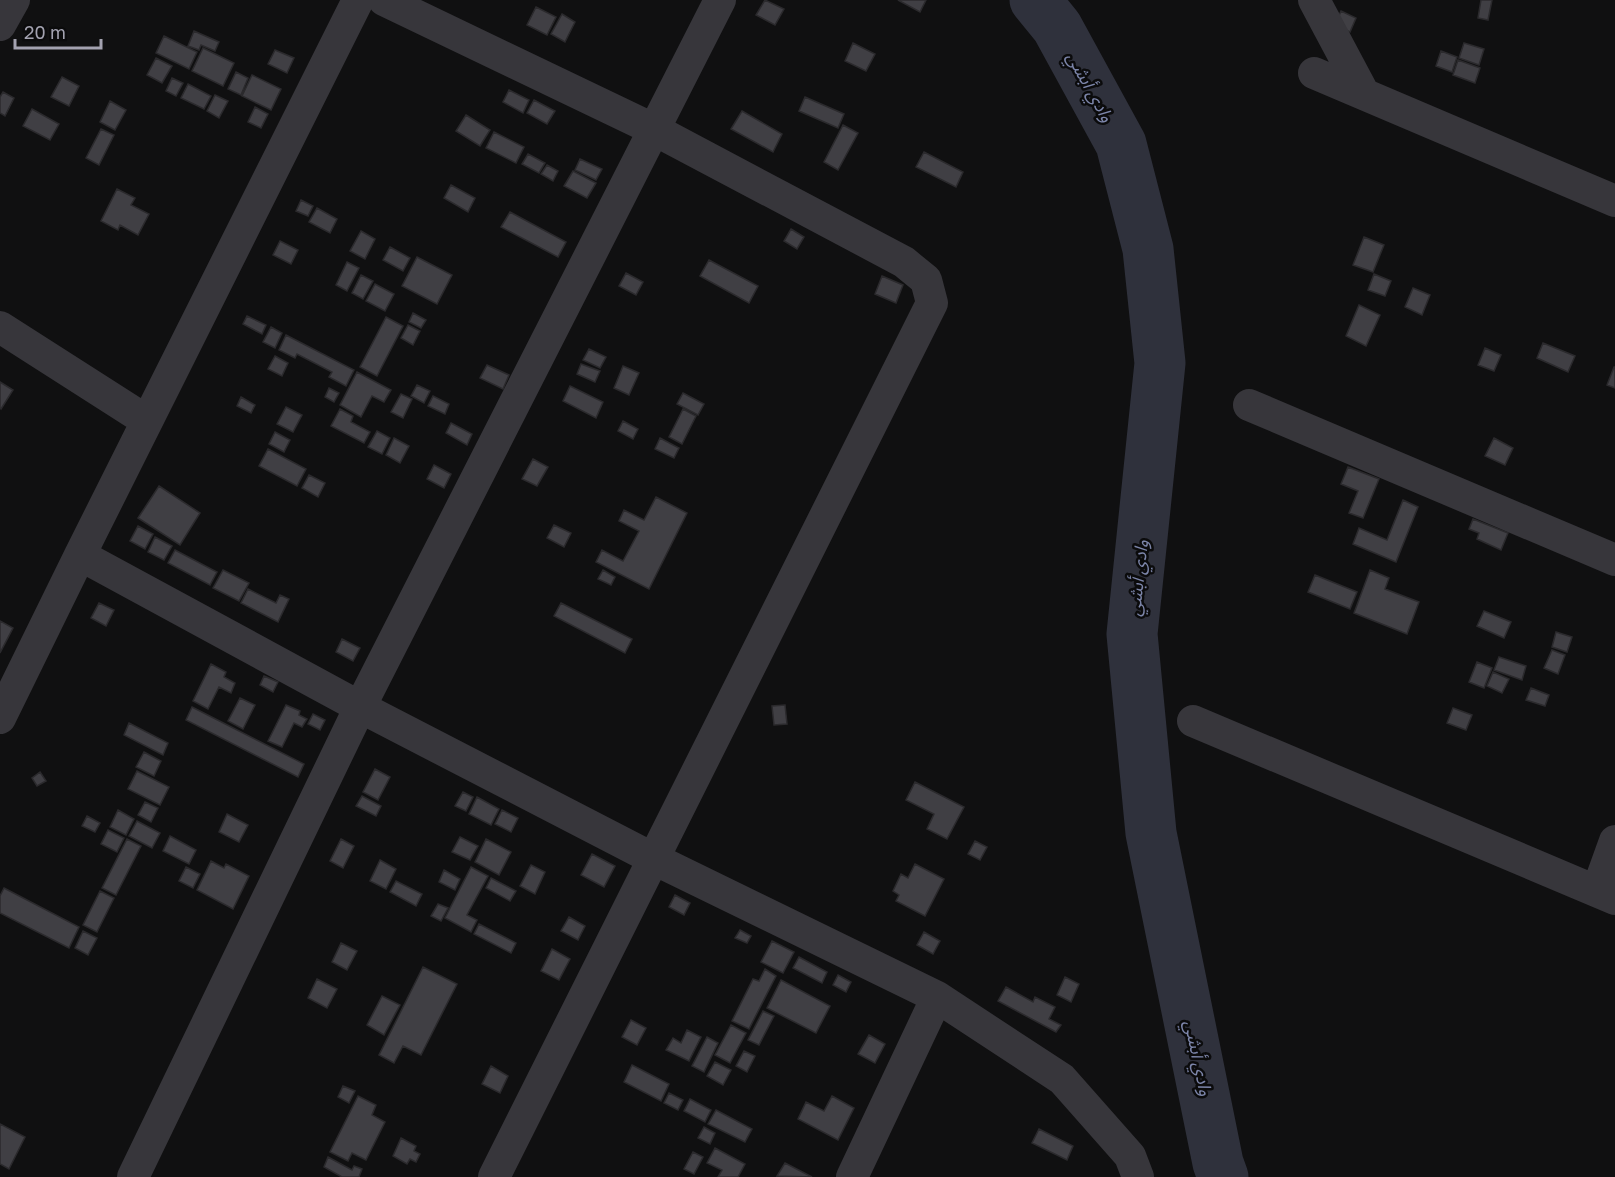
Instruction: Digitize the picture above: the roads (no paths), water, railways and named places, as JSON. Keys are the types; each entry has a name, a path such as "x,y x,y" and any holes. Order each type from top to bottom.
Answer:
{"street":[{"path":"0,25 14,0"},
{"path":"0,718 358,0"},
{"path":"384,0 653,129 904,262 926,280 932,303 494,1177"},
{"path":"133,1177 360,707 720,0"},
{"path":"1314,0 1364,94"},
{"path":"1314,72 1615,201"},
{"path":"0,327 147,421"},
{"path":"1249,405 1615,560"},
{"path":"80,555 360,707 652,858 937,997 1062,1079 1130,1156 1138,1177"},
{"path":"1193,721 1606,895 1615,841"},
{"path":"852,1177 937,997"}],"waterway":[{"name":"وادي أبشي","path":"1035,0 1057,27 1121,144 1148,249 1160,363 1132,634 1151,833 1218,1163 1223,1177"}]}
